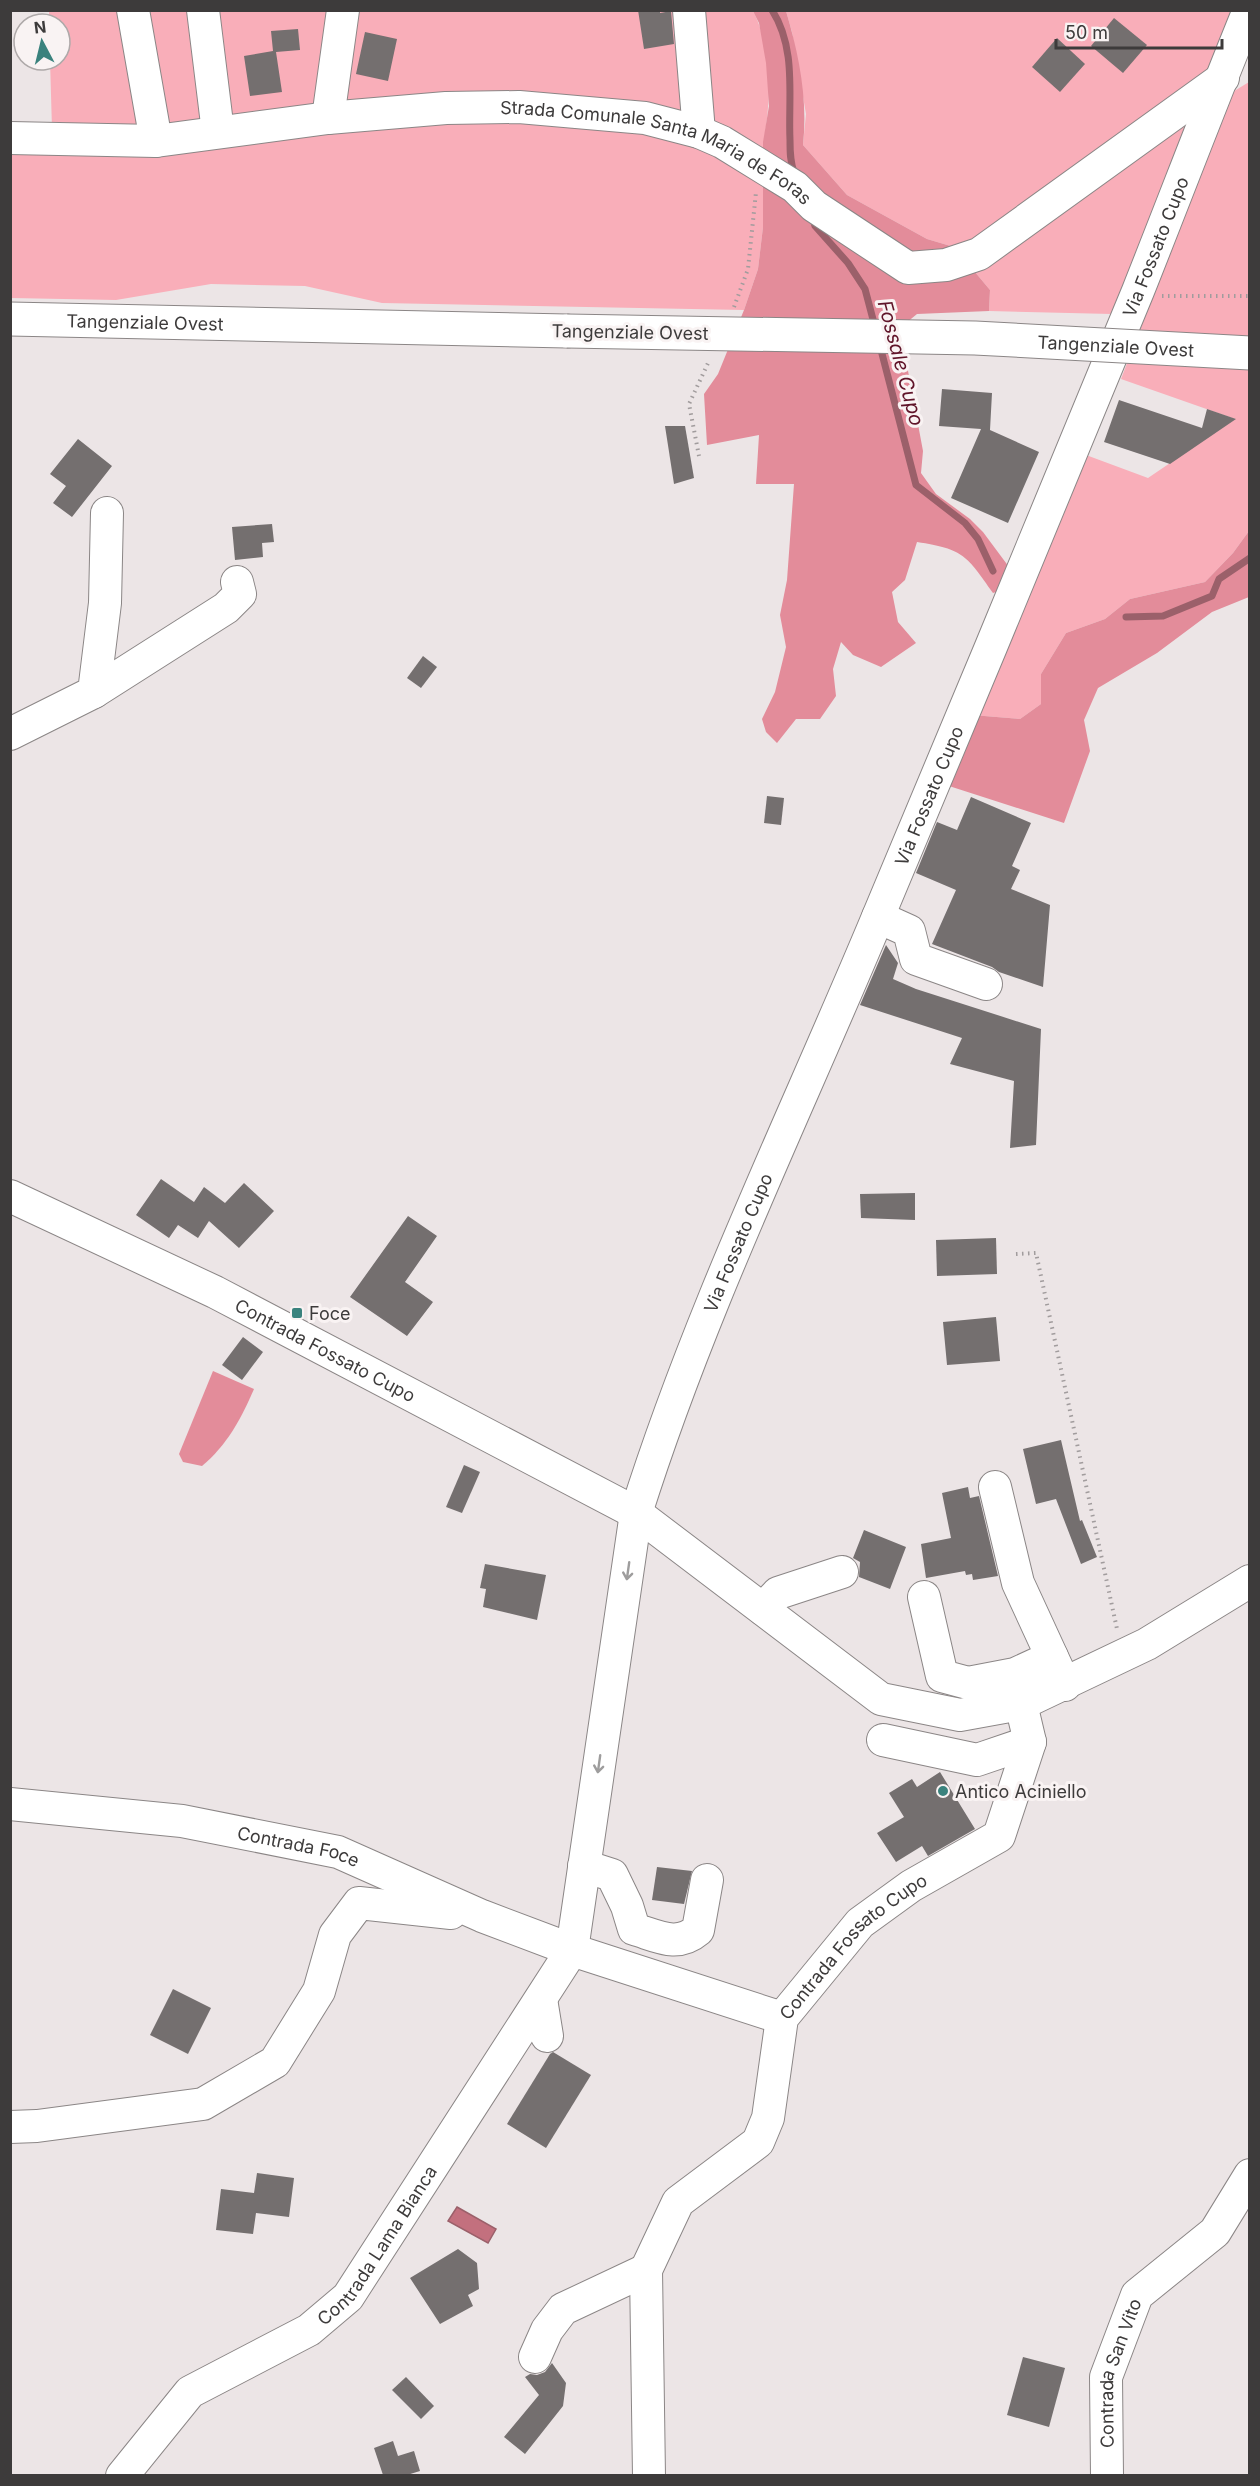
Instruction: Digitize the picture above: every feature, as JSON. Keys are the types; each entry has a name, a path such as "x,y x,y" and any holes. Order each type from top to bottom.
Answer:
{"main road":[{"name":"Tangenziale Ovest","path":"10,319 975,338 1250,353"}],"street":[{"path":"133,10 156,141"},
{"path":"203,10 218,132"},
{"path":"328,118 343,10"},
{"path":"689,10 699,132"},
{"name":"Via Fossato Cupo","path":"636,1513 657,1447 725,1269 820,1056 878,917 1138,290 1249,10"},
{"name":"Strada Comunale Santa Maria de Foras","path":"10,138 156,141 328,118 446,108 519,107 645,118 699,132 722,142 805,196 908,268 946,265 979,254 1221,79 1250,63"},
{"path":"94,692 105,603 106,513"},
{"path":"10,734 94,692 226,608 240,594 237,582"},
{"path":"878,917 909,931 916,959 986,984"},
{"name":"Contrada Fossato Cupo","path":"10,1196 215,1292 636,1513 881,1699 960,1715 1021,1704 1058,1671 1123,1656 1147,1644 1250,1581"},
{"path":"924,1597 942,1676 968,1683 1015,1674 1058,1671 1018,1583 995,1487"},
{"path":"572,1950 636,1513"},
{"path":"763,1609 778,1593 842,1572"},
{"path":"884,1740 977,1760 1030,1742 1021,1704"},
{"name":"Contrada Fossato Cupo","path":"649,2475 646,2270 678,2202 758,2142 768,2118 782,2018 860,1923 911,1886 999,1836 1030,1742"},
{"name":"Contrada Foce","path":"10,1804 182,1821 338,1852 482,1916 572,1950 782,2018"},
{"path":"584,1866 612,1875 627,1906 634,1929 675,1941 689,1938 698,1930 706,1880"},
{"path":"19,2121 203,2104 274,2062 319,1991 335,1935 359,1904 482,1916"},
{"name":"Contrada Lama Bianca","path":"122,2475 190,2392 309,2330 348,2297 572,1950"},
{"path":"541,1999 547,2036"},
{"name":"Contrada San Vito","path":"1107,2475 1106,2377 1137,2295 1215,2232 1250,2175"},
{"path":"535,2357 547,2330 563,2308 646,2270"}],"path":[{"path":"1138,290 1167,297 1250,296"},
{"path":"1016,1254 1036,1253 1123,1656"}],"shaded area":[{"path":"753,11 764,44 768,71 769,96 763,159 706,124 252,121 52,129 50,72 72,72 72,12 49,12"},
{"path":"753,11 786,11 801,77 804,111 803,145 847,195 927,239 954,247 990,290 989,311 917,314 900,328 923,451 921,473 936,494 970,519 983,532 1009,567 1005,589 993,593 977,570 963,556 955,551 917,542 905,580 892,592 898,622 916,643 881,667 853,655 841,642 833,669 836,696 820,719 796,719 777,743 766,732 762,719 775,692 786,647 780,615 787,580 794,484 756,484 759,435 707,445 704,394 718,374 758,269 763,227 763,142 769,106 766,63 759,23"},
{"path":"786,11 1236,11 1112,314 989,311 990,290 954,247 927,239 847,195 803,145 806,114 792,32"},
{"path":"1249,82 1249,531 1233,553 1205,582 1130,599 1105,619 1066,633 1041,674 1041,704 1020,719 972,715 1086,455 1148,478 1235,419 1121,379 1231,93"},
{"path":"469,116 686,138 763,175 763,227 758,269 744,310 382,303 305,286 211,284 116,300 11,298 10,147"},
{"path":"1249,531 1249,597 1212,612 1157,653 1098,688 1084,720 1090,751 1064,823 949,786 972,715 1020,719 1041,704 1041,674 1066,633 1105,619 1130,599 1205,582 1233,553"},
{"path":"213,1371 254,1389 233,1431 211,1458 202,1466 183,1462 179,1454"},
{"path":"457,2207 496,2229 488,2243 448,2221"}],"building":[{"path":"638,10 660,10 660,13 671,11 674,44 644,49"},
{"path":"1114,18 1147,45 1123,73 1091,46"},
{"path":"298,29 300,50 276,52 282,92 250,96 244,56 273,51 271,31"},
{"path":"365,32 397,39 388,81 356,74"},
{"path":"1057,38 1085,64 1060,92 1032,67"},
{"path":"942,389 992,393 990,430 1039,452 1008,523 951,498 981,429 939,426"},
{"path":"1119,400 1202,428 1207,409 1236,419 1170,464 1104,442"},
{"path":"665,426 685,426 694,478 674,484"},
{"path":"78,439 112,466 72,517 53,503 66,486 50,474"},
{"path":"272,524 274,542 262,543 263,557 235,560 232,527"},
{"path":"423,656 437,667 421,688 407,678"},
{"path":"767,796 784,798 781,825 764,823"},
{"path":"971,797 1031,823 1012,866 1020,870 1011,889 1050,905 1043,987 999,972 992,967 932,944 956,890 916,873 937,822 957,830"},
{"path":"886,945 898,963 893,979 916,989 1041,1029 1036,1145 1010,1148 1014,1081 950,1064 962,1038 860,1005"},
{"path":"161,1179 194,1202 204,1187 225,1203 244,1183 274,1211 239,1248 209,1221 198,1238 178,1225 169,1238 136,1215"},
{"path":"915,1193 915,1220 861,1218 860,1194"},
{"path":"408,1216 437,1236 405,1282 433,1302 407,1336 350,1297"},
{"path":"996,1238 997,1274 937,1276 936,1240"},
{"path":"996,1317 1000,1361 947,1365 943,1322"},
{"path":"243,1337 263,1352 242,1380 222,1365"},
{"path":"1061,1440 1080,1521 1082,1520 1097,1557 1081,1564 1056,1499 1036,1504 1023,1449"},
{"path":"464,1465 480,1472 462,1513 446,1507"},
{"path":"968,1487 970,1498 979,1496 998,1576 973,1580 972,1574 966,1575 965,1571 926,1578 921,1544 951,1538 942,1493"},
{"path":"864,1530 906,1547 890,1589 859,1577 860,1562 853,1558"},
{"path":"485,1564 546,1575 537,1620 483,1607 486,1589 480,1588"},
{"path":"940,1772 975,1829 928,1856 922,1846 896,1862 877,1833 904,1817 889,1793 912,1779 917,1787"},
{"path":"657,1867 692,1871 684,1904 652,1900"},
{"path":"173,1989 211,2008 188,2054 150,2035"},
{"path":"553,2052 591,2075 546,2148 507,2124"},
{"path":"257,2173 294,2178 289,2217 256,2213 253,2234 216,2230 221,2189 254,2193"},
{"path":"458,2249 477,2263 479,2289 468,2295 473,2306 440,2324 410,2278"},
{"path":"1023,2357 1065,2368 1049,2427 1007,2415"},
{"path":"552,2363 566,2383 563,2406 525,2454 504,2437 539,2395 525,2377 545,2372"},
{"path":"406,2377 434,2406 421,2419 392,2390"},
{"path":"393,2441 398,2456 414,2451 420,2471 407,2475 383,2475 374,2448"}],"waterway":[{"name":"Fossale Cupo","path":"772,10 780,25 788,57 790,152 794,172"},
{"name":"Fossale Cupo","path":"813,219 815,226 848,263 865,289 875,327"},
{"name":"Fossale Cupo","path":"880,346 916,485 965,523 978,539 993,571"},
{"name":"Fossale Cupo","path":"1126,617 1163,616 1212,596 1219,579 1250,558"}],"place":[{"name":"Foce","path":"297,1313"},
{"name":"Antico Aciniello","path":"943,1791"}]}
